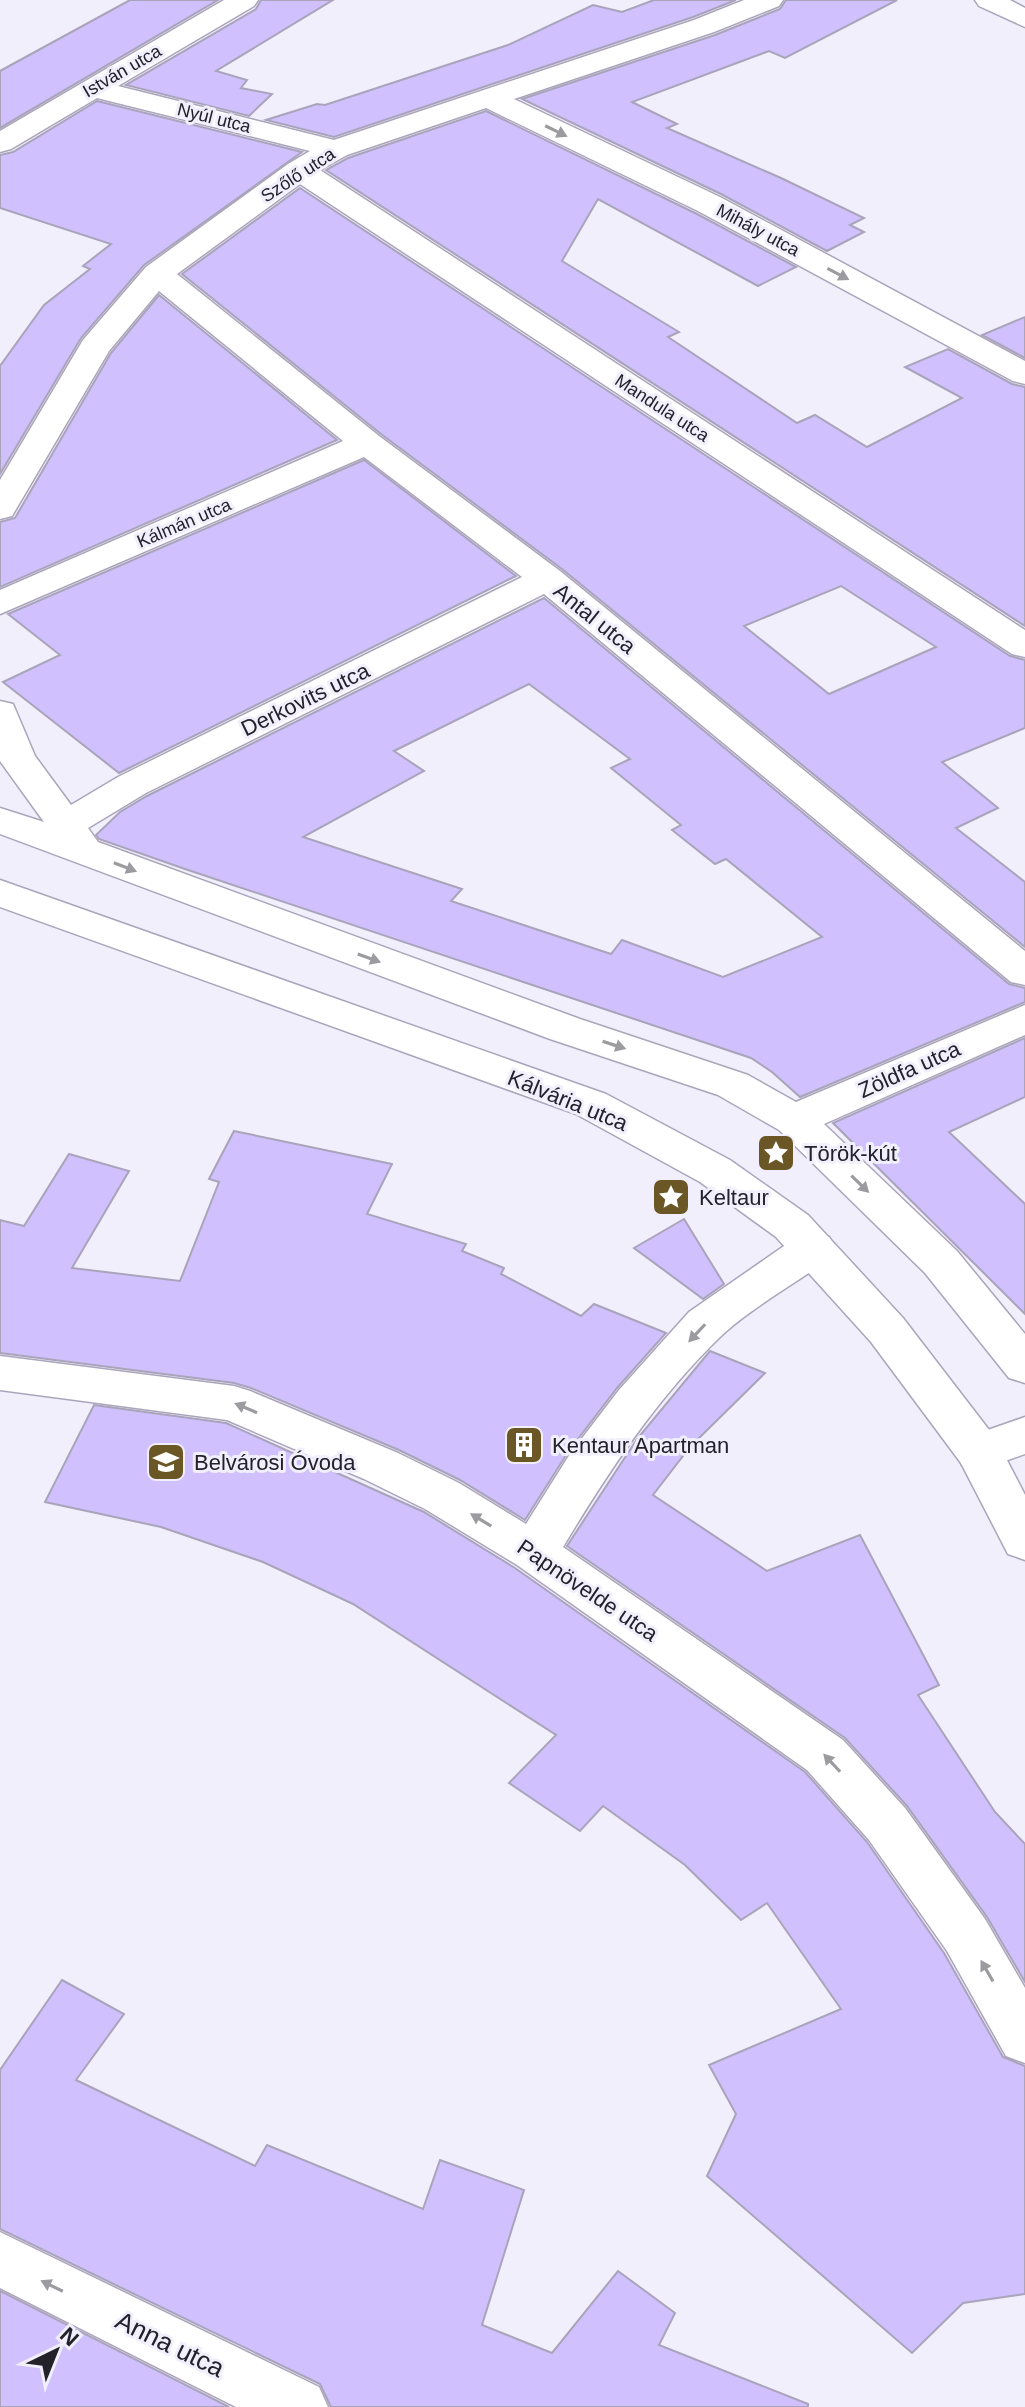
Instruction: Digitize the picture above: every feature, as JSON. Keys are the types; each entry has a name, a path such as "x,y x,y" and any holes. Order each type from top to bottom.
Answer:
{"street":[{"name":"István utca","path":"0,143 244,0"},
{"name":"Szőlő utca","path":"0,509 95,347 157,274 299,170 336,149 704,26 769,0"},
{"path":"989,0 1025,19"},
{"name":"Nyúl utca","path":"92,88 336,149"},
{"name":"Mihály utca","path":"486,97 709,204 1025,374"},
{"name":"Mandula utca","path":"299,170 1025,646"},
{"name":"Antal utca","path":"157,274 367,443 547,579 1025,972"},
{"name":"Kálmán utca","path":"0,603 367,443"},
{"name":"Derkovits utca","path":"75,838 132,785 547,579"},
{"path":"0,712 16,757 75,838"},
{"path":"0,820 75,838 565,1029 733,1085 794,1120 941,1262 1025,1366"},
{"name":"Kálvária utca","path":"0,893 591,1104 715,1171 792,1226 887,1330 979,1452 1025,1541"},
{"name":"Zöldfa utca","path":"794,1120 1025,1019"},
{"path":"534,1552 587,1467 635,1402 705,1324 813,1248"},
{"name":"Papnövelde utca","path":"0,1373 234,1403 381,1466 442,1496 534,1552 825,1755 887,1824 966,1935 1025,2039"},
{"path":"979,1452 1025,1435"},
{"name":"Anna utca","path":"0,2259 298,2407"}],"building":[{"path":"130,0 218,0 0,128 0,71"},
{"path":"261,0 333,0 216,71 247,80 241,88 272,94 249,116 126,85 256,9"},
{"path":"654,0 736,0 334,137 266,120 317,104 325,105 508,45 593,5 622,12"},
{"path":"786,0 897,0 785,58 769,51 632,102 677,124 667,128 864,218 850,225 864,232 827,251 721,194 522,99 715,35 780,9"},
{"path":"97,101 302,152 144,265 81,338 0,474 0,366 44,305 90,269 83,266 111,244 0,208 0,155 13,152"},
{"path":"486,111 697,214 796,267 758,286 598,199 562,261 679,332 668,337 797,423 815,415 867,447 962,398 905,367 948,349 1012,384 1025,387 1025,626 326,170 348,158"},
{"path":"300,188 1010,656 1025,660 1025,728 942,762 998,808 956,828 1025,882 1025,947 562,569 381,434 182,274","holes":["841,586 936,647 829,694 744,626"]},
{"path":"159,295 337,440 0,587 0,522 15,518 111,353"},
{"path":"1025,317 1025,358 982,335"},
{"path":"364,460 516,576 119,773 3,682 60,655 8,614"},
{"path":"544,598 1009,984 1025,988 1025,1002 800,1097 751,1058 99,839 96,835 120,812","holes":["529,684 630,759 611,768 681,825 672,830 715,864 726,859 822,937 723,977 622,940 611,954 451,901 462,889 303,837 424,771 394,751"]},
{"path":"1025,1038 1025,1097 949,1132 1025,1204 1025,1314 833,1123"},
{"path":"234,1131 392,1164 367,1214 466,1244 462,1251 504,1268 501,1274 581,1316 594,1304 666,1333 617,1388 568,1452 525,1520 460,1480 399,1450 251,1388 234,1383 0,1353 0,1220 24,1226 69,1154 129,1171 72,1268 180,1281 219,1182 209,1179"},
{"path":"684,1219 724,1284 703,1299 634,1248"},
{"path":"710,1351 765,1373 690,1447 653,1495 767,1571 860,1535 939,1685 918,1695 995,1812 1025,1844 1025,1982 987,1917 907,1806 845,1738 567,1546 637,1439"},
{"path":"94,1405 226,1423 424,1512 515,1568 805,1772 867,1842 944,1953 1003,2057 1025,2066 1025,2294 963,2303 912,2353 707,2176 736,2114 709,2065 841,2009 767,1903 741,1920 685,1865 603,1806 580,1831 509,1783 556,1735 353,1604 263,1562 161,1527 45,1502"},
{"path":"62,1980 124,2014 76,2080 255,2166 267,2145 423,2209 440,2160 524,2190 482,2325 552,2353 618,2271 675,2313 659,2345 808,2404 808,2407 331,2407 320,2384 0,2229 0,2070"},
{"path":"0,2291 229,2407 0,2407"}],"place":[{"name":"Török-kút","path":"776,1153"},
{"name":"Keltaur","path":"671,1197"},
{"name":"Kentaur Apartman","path":"524,1445"},
{"name":"Belvárosi Óvoda","path":"166,1462"}]}
